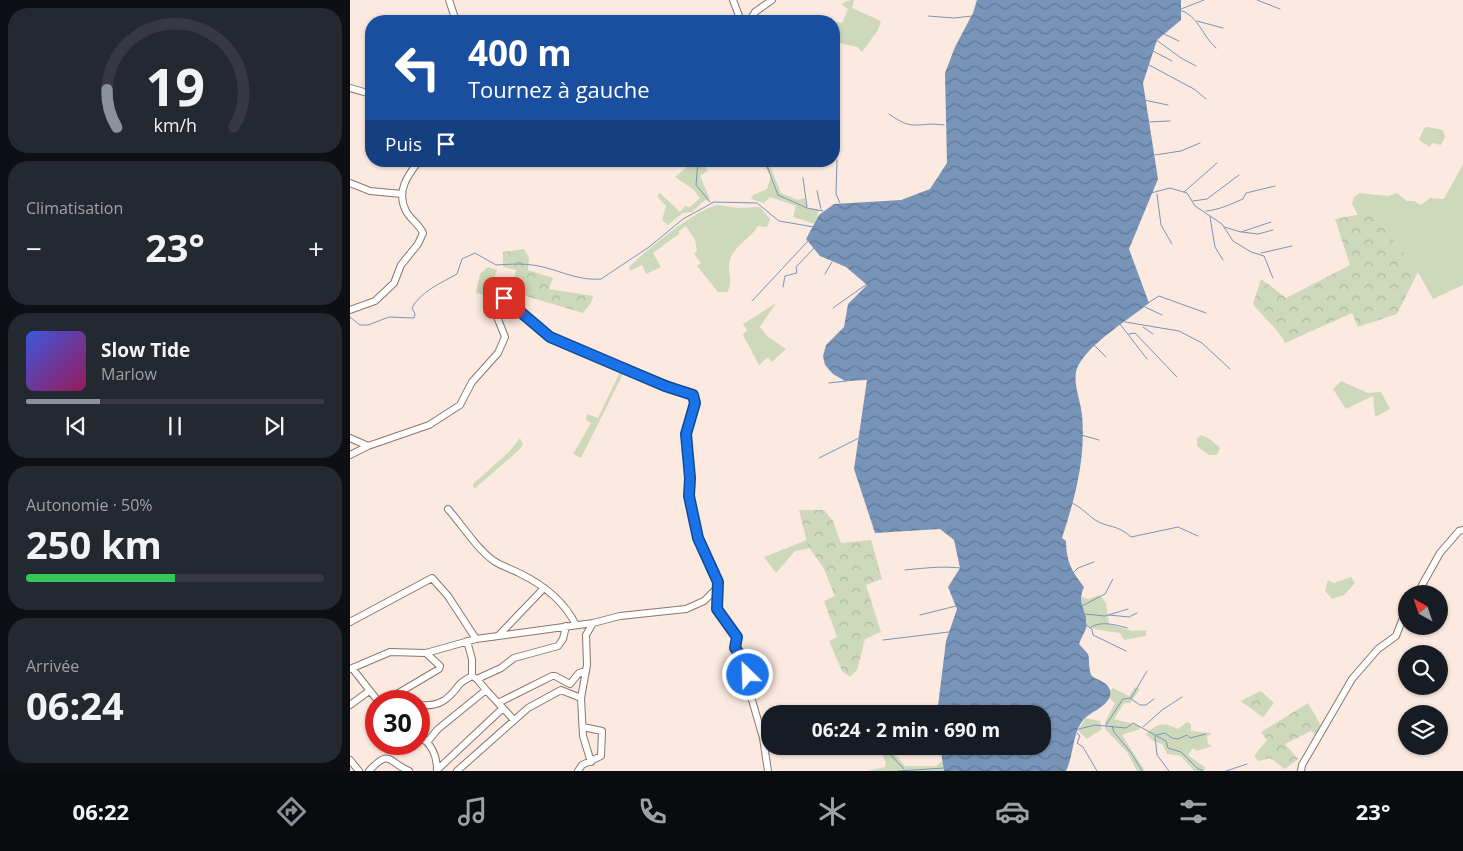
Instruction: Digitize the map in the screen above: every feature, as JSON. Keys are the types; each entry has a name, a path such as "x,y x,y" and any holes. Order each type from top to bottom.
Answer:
{"street":[{"path":"450,0 454,15"},
{"path":"732,0 738,15"},
{"path":"753,15 772,0"},
{"path":"350,88 365,92"},
{"path":"350,310 375,301 394,283 401,266 420,240 423,233 406,211 402,194 405,180 415,167"},
{"path":"350,183 370,190 402,194"},
{"path":"350,455 368,446 429,425 464,400 472,382 498,353 505,336 488,294 504,298 550,337 665,386 693,395 695,403 686,434 690,478 689,496 698,538 717,577 717,609 737,637 735,648 746,665 752,700 763,738 768,771"},
{"path":"350,438 368,446"},
{"path":"448,509 491,558 544,588 555,597 576,624"},
{"path":"1422,585 1440,553 1459,531 1463,530"},
{"path":"350,622 432,578 448,596 476,639"},
{"path":"499,635 544,588"},
{"path":"368,690 351,669 390,652 426,653 467,641 499,635 593,623 620,616 686,609 704,601 717,588"},
{"path":"591,762 583,736 581,698 586,671 586,635 593,623"},
{"path":"430,704 438,704 457,691 461,683 501,668 514,658 558,646 563,640 566,626"},
{"path":"1301,771 1302,764 1347,686 1378,649 1396,636 1398,631"},
{"path":"467,641 475,677 514,720"},
{"path":"404,690 439,669 440,666 426,653"},
{"path":"437,771 500,706 552,676 556,676 570,684 579,673 586,671"},
{"path":"430,739 438,729 486,690"},
{"path":"457,771 528,708 562,690 581,698"},
{"path":"350,705 365,694"},
{"path":"578,770 582,765 600,757 602,732 583,727"},
{"path":"430,746 436,760 437,771"},
{"path":"370,771 381,760 388,757 409,771"},
{"path":"350,760 359,771"}],"green space":[{"path":"854,0 852,8 881,21 878,30 862,52 857,47 840,43 840,23 842,23 848,9 841,4"},
{"path":"1424,128 1443,130 1445,137 1441,145 1432,143 1430,147 1419,140"},
{"path":"1463,164 1463,285 1433,299 1418,272 1372,213 1358,215 1352,204 1354,197 1360,193 1388,196 1397,193 1407,201 1414,201 1421,205 1430,198 1444,199"},
{"path":"687,167 706,167 708,171 700,176 710,199 704,201 692,212 683,213 668,225 662,220 666,206 657,196 660,193 680,212 685,206 690,207 700,198 694,190 675,177"},
{"path":"765,167 770,167 781,193 798,200 805,198 807,208 819,210 815,224 793,217 796,206 770,197 764,203 751,199 753,195 767,189 771,176"},
{"path":"720,205 738,208 760,207 770,219 767,227 758,226 733,253 729,262 730,283 727,292 718,292 697,266 701,263 694,254 697,251 695,240 686,226 679,231 679,234 653,253 661,267 646,274 642,265 630,271 629,267 673,230 699,213"},
{"path":"1372,212 1418,272 1397,314 1358,327 1352,313 1285,343 1253,304 1261,279 1286,298 1350,265 1335,219"},
{"path":"524,249 529,258 528,270 553,278 549,289 593,296 591,303 583,313 512,292 516,270 503,267 503,252"},
{"path":"488,267 497,270 487,295 476,293 480,274"},
{"path":"776,303 760,327 767,336 786,349 772,362 768,357 759,365 743,335 747,330 743,324"},
{"path":"612,365 625,370 581,458 573,454 591,423 586,420 587,414 598,418 620,372 611,368"},
{"path":"1341,381 1368,393 1381,392 1390,409 1375,417 1373,396 1346,409 1333,389"},
{"path":"1201,435 1210,439 1220,448 1217,455 1209,455 1197,446 1197,439"},
{"path":"520,438 523,445 518,451 474,489 473,484 509,452"},
{"path":"799,510 824,510 833,521 841,543 871,540 882,579 866,585 881,632 865,639 857,670 850,677 842,671 829,641 837,637 824,601 835,596 823,567 808,546"},
{"path":"807,540 810,548 795,551 776,573 764,557"},
{"path":"1351,577 1355,583 1344,595 1332,599 1325,591 1328,580 1334,583"},
{"path":"1100,595 1106,603 1109,624 1132,631 1146,630 1146,636 1124,640 1120,633 1098,630 1086,625 1080,596 1088,599"},
{"path":"1135,687 1140,689 1130,703 1124,703 1114,719 1140,726 1140,729 1122,735 1145,771 1137,771 1127,752 1105,729 1105,722 1115,703 1109,698 1110,691 1113,688 1129,696"},
{"path":"1261,691 1274,703 1263,717 1240,701"},
{"path":"1308,703 1321,726 1317,736 1311,731 1285,744 1298,759 1285,769 1270,758 1258,761 1254,756 1267,740 1261,732"},
{"path":"1085,718 1100,721 1102,729 1087,739 1078,731"},
{"path":"1187,722 1191,724 1191,731 1212,733 1207,737 1208,744 1212,746 1197,751 1193,748 1188,755 1206,768 1203,771 1194,771 1181,756 1167,754 1162,744 1153,741 1146,734 1161,725 1169,725 1178,729"},
{"path":"882,755 895,755 905,766 936,766 942,761 944,771 867,771 885,767 886,763"}],"water":[{"path":"977,0 1181,0 1181,20 1157,40 1143,83 1158,179 1129,249 1149,303 1100,340 1084,357 1076,372 1083,431 1081,462 1075,493 1062,538 1066,541 1070,566 1084,587 1081,602 1086,625 1079,644 1088,654 1092,676 1107,685 1110,695 1105,704 1083,720 1079,726 1066,771 944,771 941,755 1051,755 1051,705 938,705 946,641 957,609 948,587 960,568 954,540 940,529 875,533 854,469 867,380 845,381 833,374 825,365 823,356 826,345 844,327 848,304 867,285 846,267 820,256 806,239 819,215 834,204 901,200 930,189 947,163 945,73 955,47 973,13"}],"waterway":[{"path":"1181,9 1204,0"},
{"path":"1257,0 1280,9"},
{"path":"1180,10 1196,21 1216,48"},
{"path":"928,16 954,18 972,16"},
{"path":"1197,21 1223,28"},
{"path":"1164,34 1179,41"},
{"path":"1155,39 1181,58 1196,66"},
{"path":"1153,51 1172,61"},
{"path":"1149,65 1194,89 1206,99"},
{"path":"1144,100 1168,105"},
{"path":"889,114 911,125 944,125"},
{"path":"1148,122 1170,121"},
{"path":"1155,155 1181,151 1200,143"},
{"path":"1184,192 1217,163"},
{"path":"698,167 696,185 710,202"},
{"path":"767,167 778,195 807,208 823,211"},
{"path":"837,167 836,194 840,203"},
{"path":"1193,201 1207,199 1239,175"},
{"path":"803,178 807,207"},
{"path":"1206,211 1243,199 1246,193 1275,186"},
{"path":"1151,193 1170,188 1187,193 1195,206 1222,224 1233,241 1251,252 1264,256 1273,278"},
{"path":"817,191 821,209"},
{"path":"1157,194 1161,225 1172,244"},
{"path":"350,317 360,325 368,325 389,317 414,318 415,314 412,308 420,297 457,274 462,259 475,253 496,265 531,265 579,277 601,279 649,247 683,219 714,202 757,203 779,221 814,227"},
{"path":"1210,217 1215,247 1223,260"},
{"path":"1224,227 1241,232 1271,222"},
{"path":"1242,232 1258,234 1273,230"},
{"path":"752,301 808,241"},
{"path":"1261,253 1292,246"},
{"path":"783,287 785,276 797,273 796,267 815,247"},
{"path":"825,274 832,262"},
{"path":"833,308 867,284"},
{"path":"1148,303 1159,296 1206,313"},
{"path":"1145,307 1162,315"},
{"path":"1125,322 1179,331 1202,343 1230,369"},
{"path":"1120,324 1147,359"},
{"path":"1143,327 1153,334"},
{"path":"1129,334 1135,333 1177,377"},
{"path":"1094,345 1106,357"},
{"path":"829,383 855,380"},
{"path":"1081,435 1099,440"},
{"path":"819,458 859,438"},
{"path":"1072,503 1095,520 1117,528 1131,537 1178,527 1198,536"},
{"path":"1073,573 1078,568 1094,562"},
{"path":"905,570 940,567 961,568"},
{"path":"1082,606 1105,594 1113,579"},
{"path":"920,615 956,606"},
{"path":"1085,614 1105,616 1128,609"},
{"path":"1109,615 1129,617 1137,613"},
{"path":"1084,632 1086,627 1085,616"},
{"path":"1090,628 1098,624 1127,628"},
{"path":"1086,625 1092,629 1093,635 1126,651"},
{"path":"883,640 949,632"},
{"path":"1106,725 1123,699 1131,698 1147,671"},
{"path":"1143,727 1162,710 1182,697"},
{"path":"1131,699 1140,705 1146,705 1154,699"},
{"path":"1079,729 1095,725 1126,728 1133,723 1166,741 1168,748 1181,752 1197,768 1203,771"},
{"path":"1112,726 1114,732 1132,754 1142,771"},
{"path":"1077,733 1080,736 1077,743 1083,747 1097,771"},
{"path":"1157,735 1165,733 1172,738 1178,739 1187,735 1190,738 1206,734"},
{"path":"1155,736 1157,755 1169,771"},
{"path":"891,755 904,769"},
{"path":"1226,771 1247,764"},
{"path":"898,771 944,768"}],"route":[{"path":"504,298 550,337 665,386 693,395 695,403 686,434 690,468 688,493 698,538 717,577 717,609 737,637 735,648 745,662 748,675"}]}
